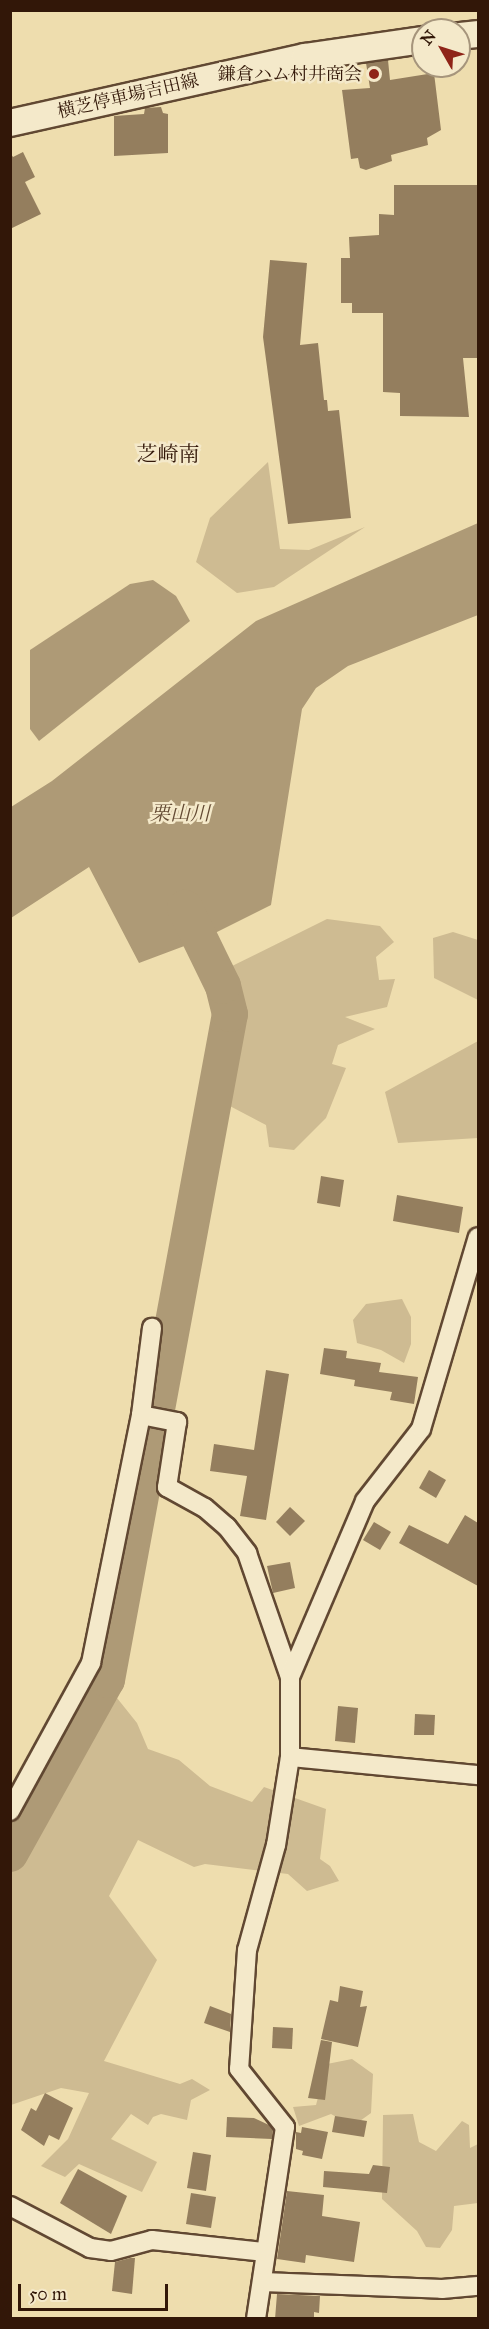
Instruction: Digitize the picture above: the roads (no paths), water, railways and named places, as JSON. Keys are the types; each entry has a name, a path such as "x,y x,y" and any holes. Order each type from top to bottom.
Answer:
{"main road":[{"name":"横芝停車場吉田線","path":"10,123 305,57 411,42"}],"street":[{"path":"290,1677 365,1501 420,1429 478,1237"},
{"path":"10,1811 91,1663 141,1415 152,1328"},
{"path":"141,1415 177,1422 167,1487 205,1508 227,1527 247,1552 290,1677 290,1757 276,1845 247,1950 239,2069 285,2127 256,2319"},
{"path":"290,1757 478,1775"},
{"path":"10,2206 90,2247 111,2251 152,2240 265,2252"},
{"path":"263,2282 442,2289 478,2286"}],"water":[{"name":"栗山川","path":"478,523 478,615 348,666 316,688 302,709 271,905 211,935 215,950 197,957 187,945 139,963 89,867 11,918 11,807 52,781 256,621"},
{"path":"153,580 176,596 190,621 39,741 30,729 30,650 130,584"}],"waterway":[{"path":"10,1854 107,1680 230,1014 223,986 185,908"}],"place":[{"name":"鎌倉ハム村井商会","path":"374,74"}],"district":[{"name":"芝崎南","path":"168,454"}]}
